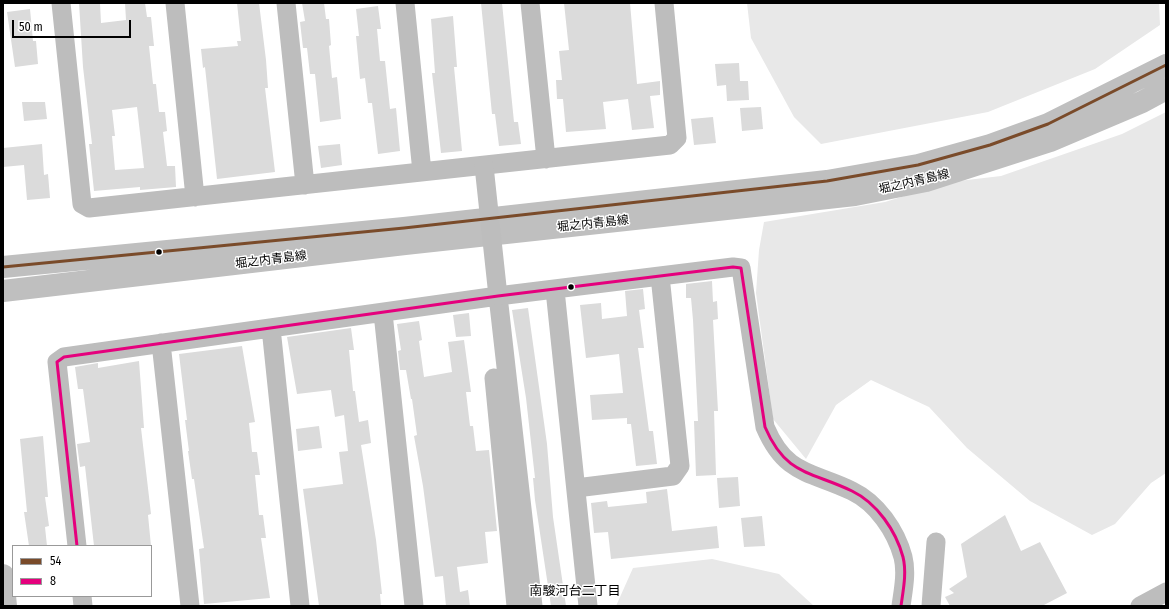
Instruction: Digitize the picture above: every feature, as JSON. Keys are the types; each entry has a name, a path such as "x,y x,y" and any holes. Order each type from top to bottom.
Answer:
{"main road":[{"name":"堀之内青島線","path":"3,267 404,228 827,182 918,165 990,145 1048,124 1166,65"},
{"name":"堀之内青島線","path":"3,291 405,244 855,195 926,182 1050,141 1142,102 1166,89"},
{"path":"3,575 6,606"}],"street":[{"path":"61,3 82,204 89,208 670,146 677,138 664,3"},
{"path":"175,3 195,197"},
{"path":"286,3 304,185"},
{"path":"405,3 422,172"},
{"path":"530,3 546,159"},
{"path":"484,166 492,298 516,606"},
{"path":"77,545 57,362 64,357 492,298 733,267 741,268 765,427 773,446 787,461 805,473 853,492 874,507 893,533 903,558 904,582 901,606"},
{"path":"576,488 673,476 680,466 660,276"},
{"path":"555,290 588,606"},
{"path":"492,298 533,606"},
{"path":"383,313 414,606"},
{"path":"271,328 300,606"},
{"path":"162,343 190,606"},
{"path":"931,606 936,542"},
{"path":"1140,606 1166,592"}],"shaded area":[{"path":"747,3 1159,3 1160,25 1095,69 988,112 821,144 794,117 751,38"},
{"path":"1166,112 1166,473 1151,483 1115,524 1092,535 1030,501 967,448 929,407 871,380 836,405 806,459 773,419 756,293 759,250 764,222 885,202 950,182 1001,176 1122,134"},
{"path":"712,559 779,574 814,606 616,606 633,568"}],"building":[{"path":"79,3 100,3 101,23 126,20 125,3 145,3 147,17 151,17 154,46 149,46 153,84 156,84 159,112 165,112 167,131 163,132 167,166 175,166 176,187 140,190 140,187 94,191 89,144 92,144 83,67","holes":["137,107 144,168 115,170 112,136 115,136 112,110"]},
{"path":"237,3 259,3 268,88 265,88 275,172 217,179 205,67 203,68 201,49 238,46 237,41 241,41"},
{"path":"302,3 324,3 326,19 329,19 331,45 329,46 332,78 337,77 341,119 320,122 315,74 310,74 307,48 303,48 300,22 305,21"},
{"path":"481,3 502,3 514,122 518,122 521,144 499,146 495,114 492,114"},
{"path":"564,3 630,3 637,84 660,81 660,95 650,96 654,128 632,130 628,99 603,102 606,129 566,132 563,99 557,99 556,80 562,80 559,51 569,50"},
{"path":"378,6 381,29 377,29 380,61 385,61 390,109 396,108 400,151 378,154 372,103 368,103 365,78 360,79 356,36 359,36 356,9"},
{"path":"30,9 33,41 36,41 38,64 15,67 7,12"},
{"path":"453,16 457,67 454,67 462,151 441,153 432,73 435,73 431,19"},
{"path":"739,63 740,81 748,81 749,100 727,101 726,85 717,86 715,64"},
{"path":"22,102 45,102 47,119 24,121"},
{"path":"761,107 763,129 742,131 740,108"},
{"path":"713,117 716,143 694,145 691,119"},
{"path":"42,144 44,175 48,174 50,198 27,200 24,165 3,167 3,148"},
{"path":"340,144 342,165 321,168 318,146"},
{"path":"712,281 713,302 717,301 718,319 713,320 718,411 714,411 716,475 696,476 694,421 698,421 693,320 691,298 686,298 686,284"},
{"path":"643,289 645,309 639,310 644,348 638,348 649,431 653,431 657,464 636,466 631,424 627,424 627,418 592,420 590,395 623,393 619,354 586,358 580,305 601,303 602,319 627,316 625,291"},
{"path":"528,308 547,444 553,517 566,606 551,606 535,500 533,478 535,478 526,398 512,310"},
{"path":"469,313 471,336 456,337 453,315"},
{"path":"419,321 422,340 419,341 424,377 452,372 448,342 464,340 471,392 466,392 470,426 473,426 476,451 489,450 497,531 485,532 488,563 457,567 460,592 468,590 470,606 446,606 443,576 435,577 423,486 414,436 417,435 412,399 406,370 400,370 398,351 401,350 397,324"},
{"path":"351,328 354,350 349,350 353,391 355,391 359,422 368,420 371,443 361,445 376,540 382,594 380,594 381,606 319,606 303,489 343,484 339,452 348,451 344,415 335,417 331,390 297,394 287,337"},
{"path":"242,346 255,422 249,423 252,452 257,452 260,475 255,475 259,515 263,515 266,538 261,538 270,598 204,604 199,549 204,548 194,479 192,479 188,451 185,420 187,420 179,354"},
{"path":"139,361 144,428 141,428 151,514 148,515 151,545 94,545 85,466 80,467 77,444 90,442 83,389 78,389 75,367 98,363 98,368"},
{"path":"319,426 322,448 298,451 296,429"},
{"path":"43,436 48,497 45,497 49,526 45,527 47,545 29,545 24,512 27,512 20,439"},
{"path":"738,477 740,506 719,508 717,478"},
{"path":"667,489 672,531 717,526 719,548 611,559 608,532 594,533 591,503 607,501 608,507 647,503 646,492"},
{"path":"1005,515 1021,551 1040,542 1067,593 1042,606 950,606 945,597 954,593 949,589 967,577 961,544"},
{"path":"762,516 765,546 744,547 741,518"}],"transit line":[{"name":"54","path":"3,267 404,228 827,181 918,165 990,145 1048,124 1166,65"},
{"name":"8","path":"77,545 57,362 64,357 498,296 733,267 741,268 765,427 773,443 791,464 801,470 861,496 870,503 884,519 896,537 903,557 905,576 901,606"}],"district":[{"name":"南駿河台二丁目","path":"575,591"}]}
